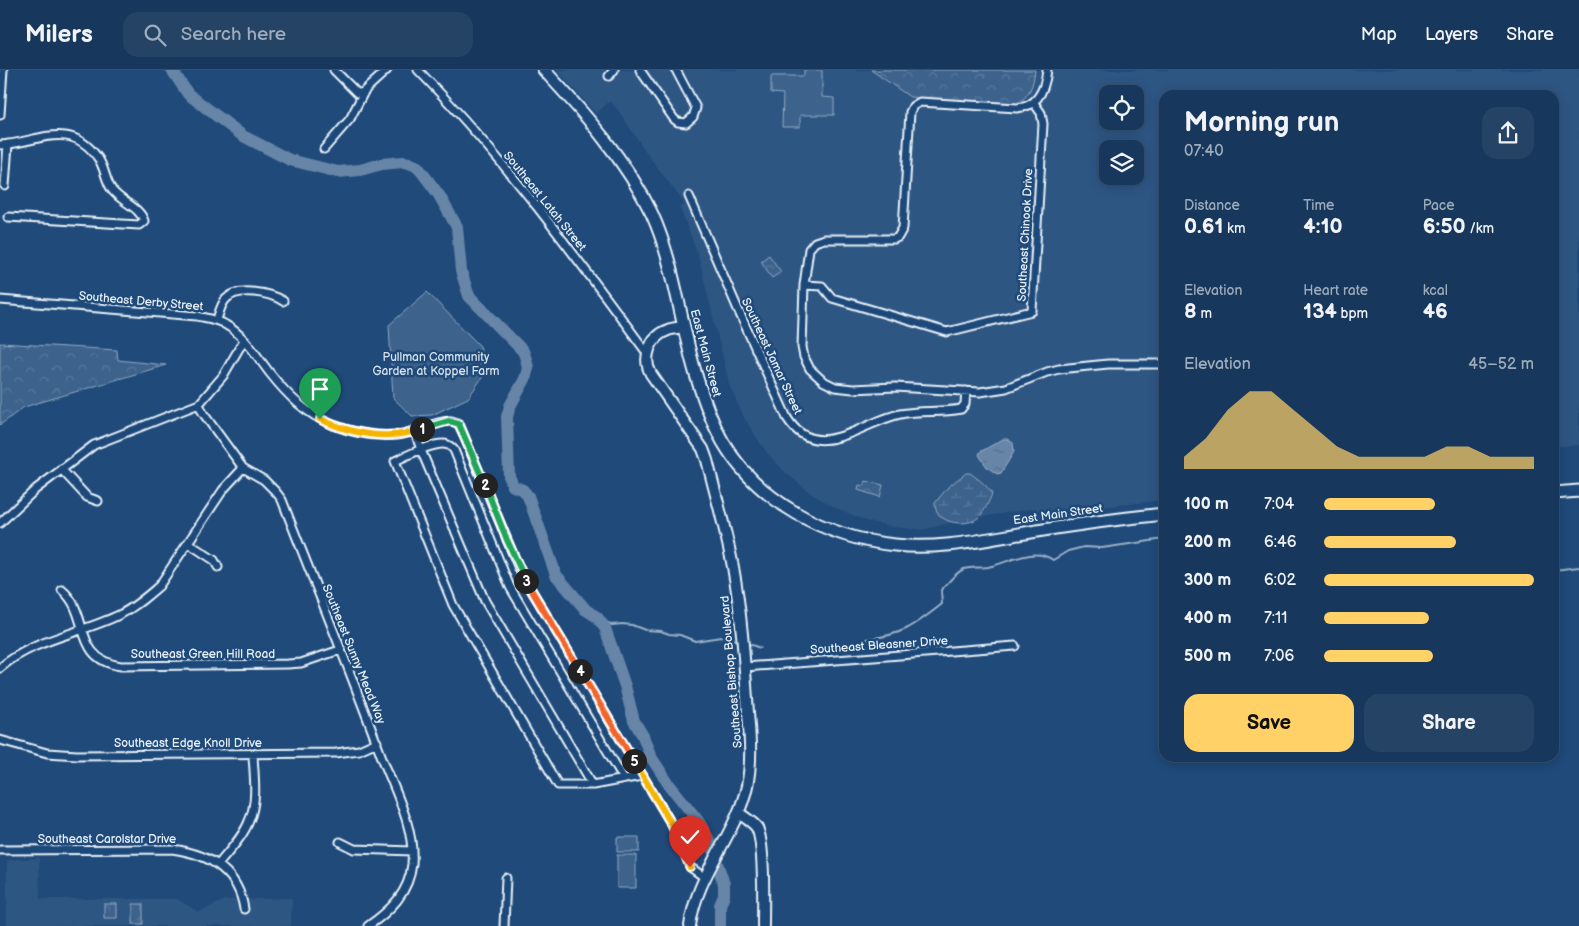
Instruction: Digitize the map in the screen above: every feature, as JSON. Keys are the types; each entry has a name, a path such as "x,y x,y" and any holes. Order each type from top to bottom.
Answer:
{"main road":[{"name":"East Main Street","path":"544,70 599,133 637,185 652,216 670,264 695,373 706,409 724,443 749,476 802,518 850,536 871,541 895,545 925,546 970,542 1086,523 1159,515"},
{"path":"1559,493 1579,492"}],"street":[{"path":"0,115 3,70"},
{"path":"334,70 360,94 387,70"},
{"name":"Southeast Latah Street","path":"418,70 527,193 648,353"},
{"path":"640,70 674,119 678,122 686,123 693,117 696,108 676,70"},
{"path":"1047,70 1042,90 1034,103 1026,107 930,102 916,103 910,112 905,224 902,232 898,237 889,240 824,239 816,242 809,249 804,285 802,347 804,357 810,369 824,381 834,387 844,389 895,387 980,392 1006,388 1052,370 1074,366 1159,364"},
{"path":"324,148 350,119 365,90"},
{"name":"Southeast Chinook Drive","path":"804,285 822,286 832,298 946,332 1032,311 1043,124 1041,113 1034,103"},
{"path":"5,186 4,145 49,135 63,135 75,138 86,144 100,161 110,187 117,196 142,216 144,222 139,225 8,217"},
{"name":"Southeast Jamar Street","path":"689,196 740,314 787,418 794,429 806,437 822,441 839,438 900,414 961,409 965,404 966,391"},
{"path":"217,320 227,297 234,293 242,291 274,296 283,301"},
{"name":"Southeast Derby Street","path":"0,300 196,316 217,320 226,325 254,350 284,391 298,405 320,419 344,429 366,434 398,435 415,432 449,421 459,424 520,570 643,776"},
{"path":"648,353 652,342 660,335 668,330 684,327"},
{"path":"0,523 61,469 94,445 200,404 223,376 244,340"},
{"name":"Southeast Bishop Boulevard","path":"648,353 646,362 650,374 699,442 707,460 733,568 745,667 750,763 747,786 739,813 706,874 697,897 690,926"},
{"name":"Southeast Sunny Mead Way","path":"200,404 203,413 242,468 264,480 282,500 411,835 410,874 404,891 385,914 368,926"},
{"path":"415,432 485,601 592,784"},
{"path":"624,779 510,587 454,450 448,445 440,444 395,461 453,605 558,785 592,784 624,779 643,776 672,825 690,867 706,874"},
{"path":"0,668 11,658 26,650 118,616 148,596 159,586 223,490 242,468"},
{"path":"61,469 87,498 98,500"},
{"path":"188,543 214,560 218,567"},
{"name":"Southeast Green Hill Road","path":"62,590 70,596 88,645 98,658 108,664 121,666 288,664 301,663 340,650"},
{"name":"Southeast Bleasner Drive","path":"745,667 1015,646"},
{"name":"Southeast Edge Knoll Drive","path":"0,740 59,755 349,753 376,742"},
{"path":"218,865 241,836 250,820 254,804 253,755"},
{"path":"739,813 753,824 758,833 763,881 763,926"},
{"path":"340,842 354,849 412,851"},
{"name":"Southeast Carolstar Drive","path":"0,850 172,849 189,851 218,865 242,894 244,909"},
{"path":"504,926 506,878"}],"shaded area":[{"path":"557,70 1579,70 1579,445 1559,447 1559,90 1159,90 1159,501 1109,506 1036,519 1036,508 962,520 922,530 893,527 867,521 836,508 810,493 785,472 767,453 744,418 730,387 698,255 680,208 685,204 648,155 610,101 596,114"},
{"path":"39,858 40,899 177,899 199,912 225,900 292,898 291,926 7,926 7,860"}],"green space":[{"path":"804,70 822,70 822,97 834,98 834,115 800,115 800,127 782,127 783,94 771,93 771,76 804,76"},
{"path":"871,70 1035,70 1030,90 1025,98 1016,104 910,97"},
{"path":"769,255 781,272 772,278 761,261"},
{"name":"Pullman Community Garden at Koppel Farm","path":"427,292 480,346 486,372 468,398 432,415 412,416 393,398 389,325"},
{"path":"0,343 117,350 118,360 166,365 24,407 0,425"},
{"path":"966,473 970,473 979,480 992,494 978,518 966,523 951,522 939,515 935,503 948,487"},
{"path":"866,481 883,485 880,497 858,490 859,485 864,486"},
{"path":"617,837 639,837 639,852 617,852"},
{"path":"617,855 636,855 636,888 617,888"},
{"path":"104,904 117,904 117,918 104,918"},
{"path":"133,904 143,904 143,924 133,924"}],"water":[{"path":"1003,439 1013,443 1014,452 1001,473 997,474 987,467 979,455 980,452"}],"waterway":[{"path":"172,70 188,94 243,136 290,160 338,172 360,170 382,164 409,163 418,167 439,195 457,227 461,271 469,296 523,351 526,359 528,368 525,379 510,406 507,417 509,476 513,486 523,490 528,496 556,575 586,610 597,617 605,628 625,686 634,721 643,736 651,757 668,783 699,822 710,842 724,884 724,896 720,905 720,926"},
{"path":"867,639 899,632 924,618 942,604 941,590 955,575 964,569 988,567 1029,555 1045,556 1053,560 1068,551 1084,547 1102,548 1159,540"},
{"path":"1559,569 1579,567"},
{"path":"597,617 612,625 632,625 645,630 680,635 695,641 721,637 739,641"},
{"path":"746,643 760,648"}],"route":[{"path":"320,419 344,429 377,435 398,435 415,432 449,421 459,424 520,570 672,825 690,867"}]}
